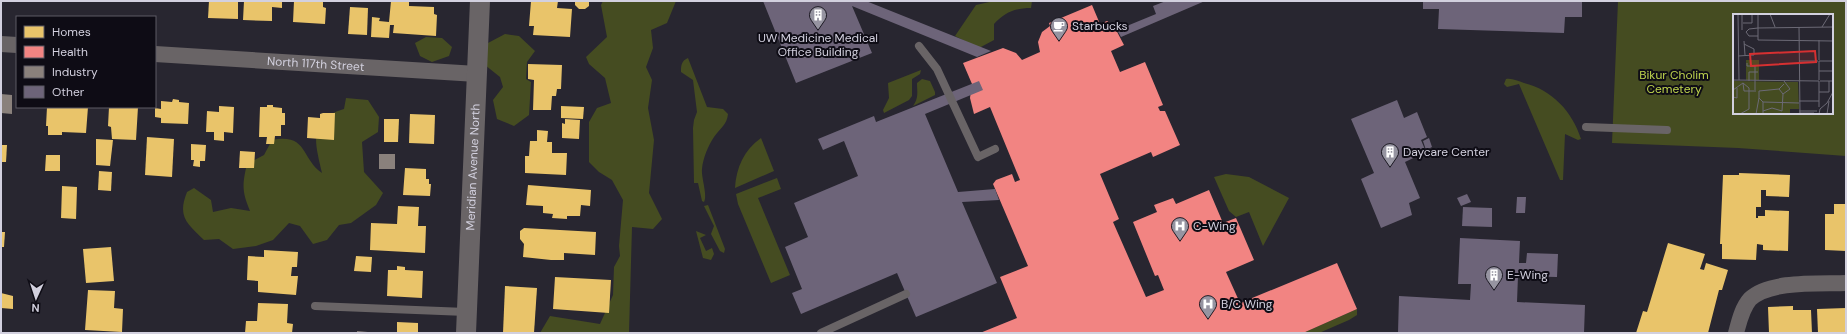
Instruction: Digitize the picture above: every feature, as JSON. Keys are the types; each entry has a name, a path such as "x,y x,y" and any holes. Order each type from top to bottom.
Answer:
{"street":[{"name":"Meridian Avenue North","path":"466,333 480,1"},
{"path":"1,44 16,45"},
{"name":"North 117th Street","path":"156,54 477,74"},
{"path":"1736,333 1742,312 1750,300 1761,292 1777,287 1846,283"}],"lane":[{"path":"919,46 937,69 978,157 995,149"},
{"path":"1586,127 1667,130"},
{"path":"821,333 906,294"},
{"path":"315,306 467,312"}],"green space":[{"path":"603,1 676,1 667,23 651,30 653,48 646,67 652,80 648,108 654,140 649,193 662,219 653,229 632,227 629,333 540,333 550,316 600,324 613,295 614,267 620,256 619,246 623,200 612,180 599,172 589,162 589,122 597,108 611,103 605,78 589,64 586,57 607,37 601,5"},
{"path":"994,1 1032,1 1031,8 1011,12 998,20 994,24 994,40 979,48 955,36 976,5"},
{"name":"Bikur Cholim Cemetery","path":"1618,1 1846,1 1846,156 1738,148 1612,143"},
{"path":"505,34 519,36 535,51 527,62 526,79 531,82 529,115 514,126 497,119 493,100 503,87 500,77 485,65 488,43"},
{"path":"426,37 442,38 452,47 449,56 432,62 420,56 415,43"},
{"path":"688,58 707,107 723,109 728,114 725,124 714,137 703,161 702,172 705,195 704,202 702,201 698,183 694,183 693,128 697,112 693,80 681,72 683,62"},
{"path":"921,70 920,74 912,79 912,96 909,100 884,113 883,110 889,98 888,83"},
{"path":"922,79 930,81 935,95 913,106 917,98 917,83"},
{"path":"1506,79 1515,80 1534,86 1552,96 1560,103 1572,119 1581,139 1578,140 1565,134 1563,180 1560,180 1519,84 1507,87 1504,84"},
{"path":"346,98 368,100 379,117 378,132 362,142 364,172 383,193 376,205 351,223 339,225 327,240 313,244 300,226 289,223 273,240 256,246 233,249 219,239 204,240 193,229 185,219 183,208 187,192 194,188 211,200 213,212 231,208 250,211 245,199 244,188 244,178 247,164 264,155 272,140 292,140 303,149 310,161 322,173 317,151 316,134 324,119 344,109"},
{"path":"761,138 774,171 735,188 737,173 742,160 750,148"},
{"path":"1226,174 1249,177 1289,198 1263,246 1249,212 1236,217 1229,211 1214,177"},
{"path":"777,178 781,189 758,198 790,275 771,283 738,204 736,194"},
{"path":"708,205 725,249 724,253 720,251 711,234 714,226 704,206"},
{"path":"696,231 706,235 700,238 706,251 712,248 714,254 711,260 703,258"},
{"path":"1357,309 1357,315 1349,320 1319,333 1303,333"}],"building: Homes":[{"path":"209,1 238,1 238,19 208,18"},
{"path":"244,1 282,1 282,8 272,7 272,21 243,20"},
{"path":"294,1 323,1 323,7 326,8 325,24 293,22"},
{"path":"391,1 409,1 409,6 434,7 434,14 437,15 436,36 393,33 394,25 390,25 389,38 371,37 372,17 380,18 379,21 389,22"},
{"path":"531,1 558,1 557,8 572,9 570,37 533,35 534,26 529,26"},
{"path":"575,1 589,1 589,6 585,9 579,9 575,5"},
{"path":"350,7 368,8 367,35 348,34"},
{"path":"528,64 562,65 561,89 557,89 556,96 552,96 551,110 533,110 534,80 528,79"},
{"path":"173,99 179,100 179,102 189,103 188,124 161,123 161,118 155,117 155,108 161,109 161,101 172,102"},
{"path":"267,105 282,108 282,113 285,113 285,125 281,125 281,136 275,136 274,144 266,144 267,137 259,137 260,107 267,107"},
{"path":"219,106 234,107 233,133 224,132 224,141 214,140 214,132 206,132 207,111 219,112"},
{"path":"561,106 584,107 583,119 561,118"},
{"path":"47,108 88,108 86,133 62,132 62,135 48,135 48,126 46,126"},
{"path":"109,108 138,108 136,140 112,139 111,127 108,126"},
{"path":"335,113 334,140 307,138 308,117 320,118 320,114"},
{"path":"410,114 435,115 434,144 409,143"},
{"path":"384,119 399,119 398,142 384,142"},
{"path":"565,119 580,120 579,139 562,138 562,123 565,124"},
{"path":"537,130 548,131 547,142 552,142 552,153 567,153 566,175 525,173 525,156 529,156 530,141 537,141"},
{"path":"147,137 174,139 172,177 145,175"},
{"path":"96,139 113,140 110,166 96,165"},
{"path":"191,144 206,145 205,161 200,161 200,167 193,166 194,160 191,160"},
{"path":"1,145 7,145 6,162 1,162"},
{"path":"240,151 255,152 254,168 239,168"},
{"path":"46,155 60,155 60,171 45,171"},
{"path":"405,168 426,169 426,179 429,179 429,184 431,184 430,196 403,195"},
{"path":"99,171 112,172 111,191 98,190"},
{"path":"1739,173 1790,175 1789,197 1766,196 1766,190 1761,190 1761,207 1756,207 1756,218 1758,218 1758,216 1765,216 1765,210 1789,211 1788,251 1763,250 1763,245 1757,244 1756,260 1722,259 1722,244 1720,244 1723,175 1739,175"},
{"path":"528,185 591,190 590,206 581,205 580,216 567,216 567,219 552,218 553,214 543,213 543,206 526,205"},
{"path":"62,186 77,187 76,219 61,218"},
{"path":"1834,204 1846,204 1846,251 1825,250 1825,214 1834,214"},
{"path":"398,206 419,207 418,226 426,226 425,253 370,250 371,223 397,224"},
{"path":"524,228 596,232 595,255 564,253 564,260 523,257 524,244 520,239 520,231"},
{"path":"1,232 5,232 4,247 1,247"},
{"path":"1668,243 1705,254 1700,269 1704,270 1706,263 1728,270 1722,290 1719,290 1708,333 1636,333 1643,311 1647,312"},
{"path":"111,247 114,281 86,283 83,249"},
{"path":"264,250 298,252 297,267 292,267 291,276 298,276 296,295 258,292 258,281 247,280 248,256 264,257"},
{"path":"356,256 372,257 371,272 354,271"},
{"path":"397,266 405,267 405,270 423,271 422,298 387,296 388,270 397,270"},
{"path":"555,277 611,280 609,313 553,309"},
{"path":"505,286 537,288 534,333 503,333"},
{"path":"88,290 115,291 114,308 123,309 122,332 85,330"},
{"path":"1,293 13,296 13,309 1,308"},
{"path":"258,303 288,304 287,323 293,324 292,333 245,333 246,321 257,321"},
{"path":"1793,306 1793,310 1811,310 1812,333 1769,333 1768,307"},
{"path":"1846,308 1846,333 1818,333 1817,309"},
{"path":"397,322 418,323 418,333 397,333"}],"building: Health":[{"path":"1092,5 1100,24 1107,21 1114,26 1124,45 1111,51 1120,72 1145,62 1163,105 1158,107 1160,111 1165,111 1180,145 1153,157 1151,152 1100,174 1119,219 1113,222 1146,297 1164,290 1158,275 1155,276 1133,222 1157,212 1154,205 1173,198 1176,204 1209,190 1223,223 1236,218 1254,260 1226,272 1240,303 1337,263 1357,309 1303,333 980,333 1017,318 1000,277 1028,266 993,184 996,180 1012,174 1015,182 1020,180 990,107 974,114 970,98 972,84 963,63 1003,48 1016,53 1022,60 1040,52 1038,42 1042,32 1050,26 1049,23"}],"building: Industry":[{"path":"1,94 12,95 12,114 1,113"},
{"path":"379,154 395,154 395,169 379,169"},
{"path":"357,331 368,332 368,333 357,333"}],"building: Other":[{"name":"UW Medicine Medical Office Building","path":"763,1 866,1 991,51 977,57 852,6 872,53 796,83"},
{"path":"1166,1 1205,1 1121,37 1117,30 1156,14 1153,6"},
{"path":"1423,1 1582,1 1582,17 1565,17 1564,33 1438,29 1439,9 1423,9"},
{"path":"979,81 983,90 925,114 958,192 995,189 999,200 962,202 997,283 916,317 897,273 801,314 792,293 802,289 785,247 808,237 794,203 858,176 844,141 823,150 818,139 874,116 876,122"},
{"name":"Daycare Center","path":"1397,100 1404,118 1417,112 1427,137 1421,140 1426,152 1405,162 1420,198 1409,203 1412,215 1381,228 1361,179 1374,173 1351,119"},
{"path":"1429,138 1432,147 1426,150 1423,141"},
{"path":"1467,194 1471,202 1461,206 1457,198"},
{"path":"1517,197 1526,197 1525,213 1516,213"},
{"path":"1463,207 1492,208 1492,227 1462,226"},
{"name":"E-Wing","path":"1460,238 1520,241 1519,263 1526,263 1527,253 1558,254 1557,277 1518,276 1517,302 1585,305 1584,333 1398,333 1399,296 1470,300 1471,284 1458,284"}],"place":[{"name":"UW Medicine Medical Office Building","path":"818,30"},
{"name":"Starbucks","path":"1059,41"},
{"name":"Daycare Center","path":"1390,167"},
{"name":"C-Wing","path":"1180,241"},
{"name":"E-Wing","path":"1494,290"},
{"name":"B/C Wing","path":"1208,319"}]}
